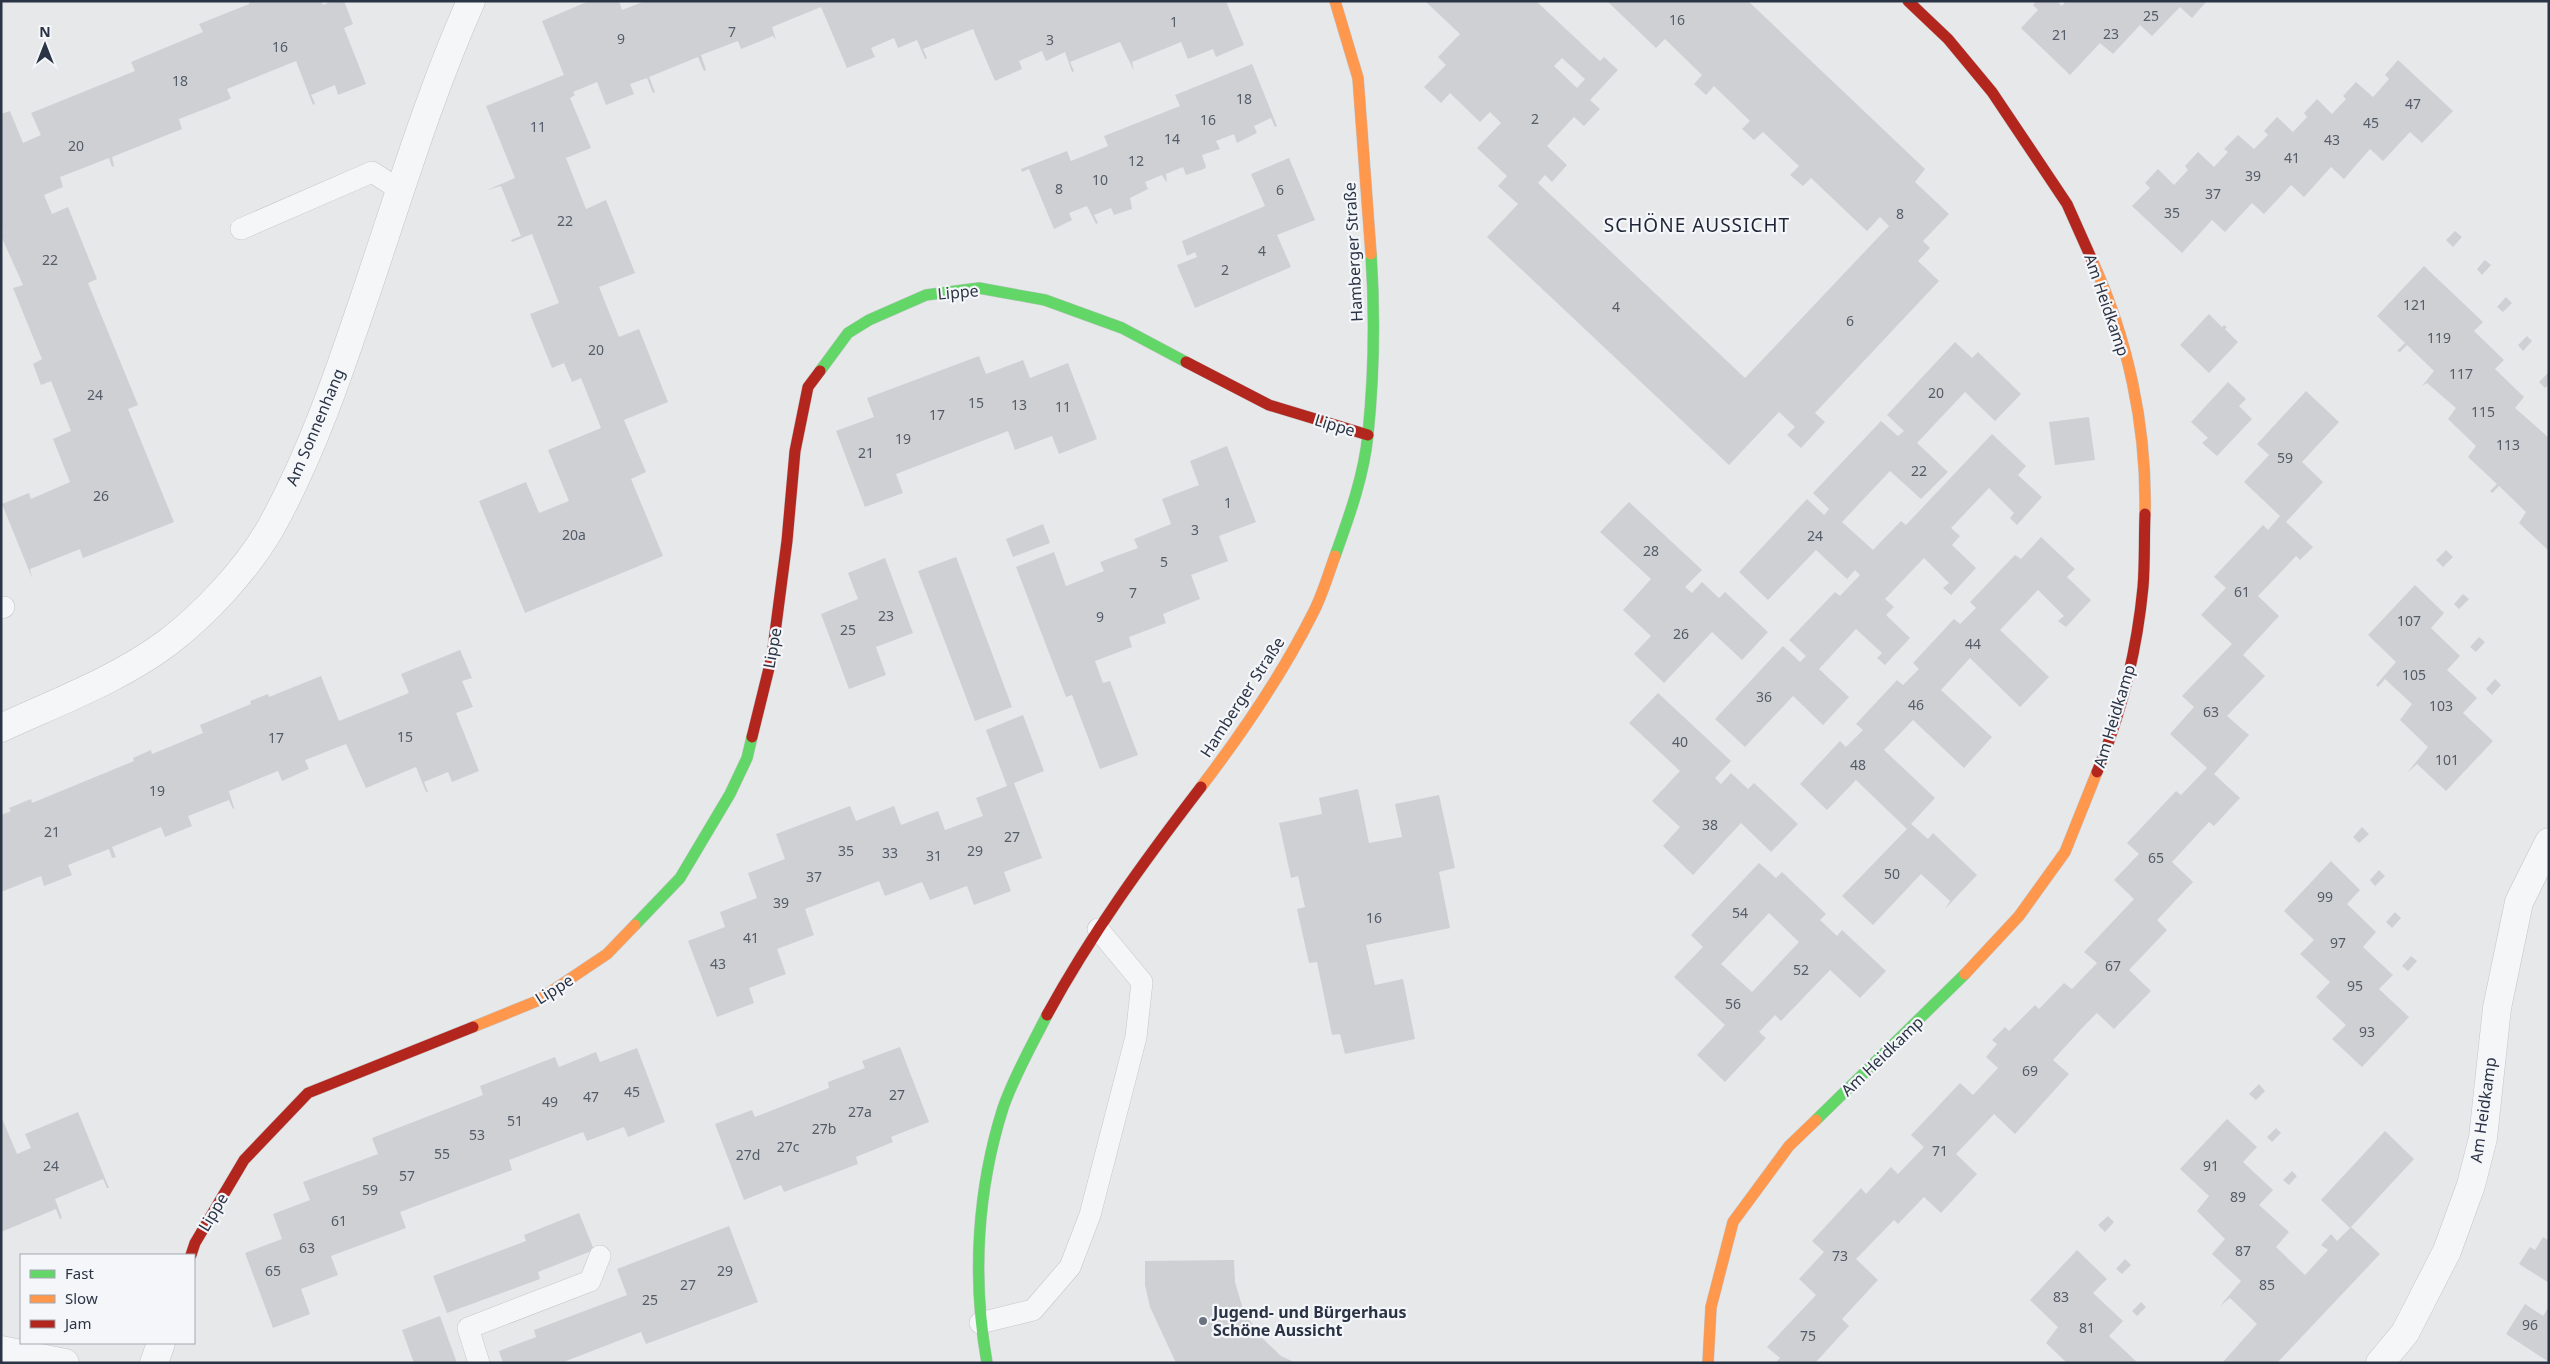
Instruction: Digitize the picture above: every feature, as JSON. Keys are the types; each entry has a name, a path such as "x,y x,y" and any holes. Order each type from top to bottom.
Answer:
{"street":[{"name":"Am Sonnenhang","path":"1,728 130,669 169,642 228,587 270,530 309,449 344,357 454,38 471,1"},
{"name":"Hamberger Straße","path":"988,1363 980,1323 978,1244 990,1156 1004,1106 1039,1030 1098,929 1158,844 1235,743 1277,679 1314,612 1344,531 1359,482 1368,435 1374,303 1358,78 1335,1"},
{"name":"Am Heidkamp","path":"1708,1363 1711,1307 1733,1222 1789,1146 1956,983 2019,916 2065,852 2110,741 2131,665 2143,588 2145,499 2134,385 2106,292 2067,204 1992,92 1948,39 1908,1"},
{"name":"Lippe","path":"191,1254 195,1243 244,1160 308,1093 537,1001 606,954 680,878 730,794 747,758 772,656 787,541 795,451 808,387 848,333 868,320 926,295 980,288 1045,300 1122,328 1270,405 1368,435"},
{"name":"Am Heidkamp","path":"2380,1363 2405,1333 2443,1259 2471,1185 2483,1138 2496,1008 2519,902 2549,842"},
{"path":"154,1363 161,1344"},
{"path":"1,1350 65,1363"}],"lane":[{"path":"240,228 372,172 400,190"},
{"path":"980,1323 1033,1310 1070,1267 1090,1215 1136,1037 1142,982 1098,929"},
{"path":"479,1363 468,1328 590,1281 600,1256"}],"building":[{"path":"249,1 321,1 323,5 332,1 344,1 353,24 344,28 366,84 338,95 335,85 311,95 315,103 313,105 296,61 227,89 231,98 179,119 182,129 112,157 114,166 112,167 109,158 60,177 63,187 44,195 52,214 68,207 97,279 88,283 138,405 128,409 174,522 83,558 80,549 30,569 32,578 2,504 29,493 31,499 70,482 53,439 71,431 51,381 41,385 33,364 42,359 13,288 23,285 1,236 3,232 1,227 1,114 10,111 23,143 41,135 31,113 135,71 131,62 203,32 199,24 249,4"},
{"path":"589,1 619,1 622,10 645,1 1226,1 1244,45 1216,57 1213,49 1188,59 1181,42 1132,62 1134,71 1120,42 1070,62 1074,71 1072,72 1065,52 1046,61 1042,51 1019,61 1022,69 995,81 973,29 923,49 927,58 925,59 917,40 898,48 894,38 871,48 875,57 847,68 821,7 772,27 776,40 773,36 741,49 738,41 701,55 706,70 704,71 698,57 649,77 655,92 653,93 647,78 630,84 634,94 606,105 597,82 573,92 575,95 570,98 591,148 566,158 586,209 606,200 635,273 599,287 619,337 639,329 668,402 624,420 646,472 631,479 663,556 525,613 479,501 526,482 539,513 569,501 548,450 601,428 581,378 572,382 564,363 552,368 530,314 559,303 532,234 512,242 511,240 521,236 501,186 487,190 515,178 486,106 564,75 542,21"},
{"path":"1425,1 1536,1 1600,61 1604,57 1618,70 1590,100 1600,109 1584,126 1574,117 1547,146 1567,165 1552,182 1545,175 1538,183 1745,378 1889,226 1880,217 1867,231 1811,178 1803,186 1790,175 1799,166 1763,132 1754,140 1742,129 1750,121 1714,86 1706,95 1694,84 1702,75 1665,39 1656,48 1607,1 1748,1 1925,169 1915,182 1949,214 1923,241 1930,248 1918,261 1939,281 1815,413 1825,422 1801,448 1787,435 1795,427 1779,412 1729,465 1487,237 1518,204 1498,186 1507,176 1477,148 1501,123 1490,112 1480,122 1450,93 1441,103 1424,87 1446,65 1438,57 1460,34","holes":["1562,58 1585,79 1577,88 1554,66"]},
{"path":"2036,1 2057,1 2062,6 2066,1 2207,1 2192,18 2180,7 2152,36 2140,25 2113,54 2100,43 2070,75 2021,28 2038,10 2033,5"},
{"path":"2398,60 2453,111 2422,143 2410,132 2383,161 2370,149 2344,179 2331,167 2304,197 2291,185 2264,214 2252,203 2225,232 2212,220 2182,253 2132,206 2150,188 2145,183 2158,169 2174,185 2188,170 2185,166 2198,152 2214,167 2228,152 2224,149 2238,135 2254,149 2268,135 2264,131 2277,117 2293,132 2307,117 2304,113 2317,99 2332,114 2346,99 2343,96 2356,82 2373,97 2389,79 2385,75"},
{"path":"1252,64 1277,126 1275,127 1271,118 1254,126 1257,133 1237,143 1234,134 1216,141 1220,149 1202,155 1206,167 1204,169 1186,175 1183,167 1166,174 1167,183 1162,175 1145,182 1148,189 1130,198 1132,209 1114,215 1111,208 1094,215 1098,223 1096,224 1087,206 1069,213 1072,220 1054,229 1029,169 1022,172 1021,169 1067,151 1071,161 1108,146 1104,136 1180,106 1175,95"},
{"path":"1289,158 1315,220 1277,235 1291,267 1195,308 1177,265 1197,257 1195,252 1187,256 1182,241 1265,206 1251,174"},
{"path":"2455,231 2462,237 2453,247 2446,240"},
{"path":"2485,260 2491,265 2482,275 2477,269"},
{"path":"2424,266 2483,322 2474,331 2504,360 2495,369 2524,397 2515,408 2549,438 2549,551 2519,523 2526,512 2499,486 2492,493 2490,491 2497,484 2468,457 2476,446 2448,419 2456,408 2427,383 2422,386 2434,371 2407,345 2400,352 2397,351 2405,343 2377,316"},
{"path":"2506,297 2512,303 2503,312 2497,307"},
{"path":"2209,314 2222,327 2224,325 2227,327 2225,329 2238,342 2209,373 2180,345"},
{"path":"2527,336 2532,341 2523,351 2518,345"},
{"path":"1955,342 1972,358 1978,352 2021,394 1995,421 1965,392 1917,443 1948,472 1921,499 1890,471 1842,522 1873,550 1901,521 1906,525 1992,434 2026,466 2018,475 2042,497 2017,525 2010,518 2014,513 1989,488 1951,528 1960,536 1952,545 1976,568 1951,595 1943,588 1949,583 1924,558 1885,599 1894,607 1886,615 1910,638 1885,665 1877,658 1882,653 1856,629 1819,669 1849,697 1823,725 1793,696 1745,747 1715,719 1783,646 1800,662 1806,656 1789,640 1835,592 1840,596 1860,575 1855,570 1847,579 1816,550 1768,600 1739,572 1807,499 1824,515 1829,509 1813,493 1881,421 1898,436 1904,431 1887,415"},
{"path":"979,356 986,374 1023,360 1030,378 1068,363 1097,439 1059,454 1052,436 1015,450 1008,431 896,474 903,493 865,507 836,431 874,417 867,398"},
{"path":"2549,372 2549,384 2545,388 2539,382"},
{"path":"2228,382 2246,399 2239,406 2252,419 2217,456 2202,443 2208,438 2191,422"},
{"path":"2306,391 2339,422 2302,462 2323,482 2286,522 2313,547 2300,560 2296,556 2258,596 2279,616 2243,655 2265,676 2227,716 2249,735 2214,774 2240,798 2214,826 2209,822 2172,862 2193,882 2157,920 2167,930 2129,970 2151,991 2114,1029 2097,1013 2084,1026 2053,1060 2069,1074 2015,1134 1994,1114 1956,1154 1977,1174 1941,1213 1924,1197 1898,1224 1894,1220 1856,1259 1878,1280 1842,1319 1849,1326 1815,1363 1775,1363 1780,1358 1767,1347 1816,1295 1799,1279 1824,1252 1812,1241 1861,1188 1866,1194 1891,1167 1898,1174 1924,1147 1911,1135 1960,1083 1973,1095 1998,1068 1986,1057 1997,1044 1992,1040 2005,1027 2009,1031 2035,1005 2039,1009 2064,983 2072,989 2097,963 2084,952 2134,899 2114,880 2139,854 2127,843 2176,791 2181,795 2207,768 2170,734 2194,707 2182,696 2232,644 2201,615 2226,588 2214,577 2263,525 2268,530 2280,516 2244,482 2269,455 2257,444"},
{"path":"2089,417 2095,460 2055,465 2049,422"},
{"path":"1227,446 1256,522 1219,536 1228,561 1191,575 1200,599 1163,614 1166,623 1129,637 1132,647 1095,661 1103,683 1110,681 1138,755 1100,769 1072,695 1066,697 1016,567 1054,552 1066,586 1104,571 1100,562 1138,548 1134,539 1171,524 1162,499 1199,485 1190,461"},
{"path":"1629,502 1702,570 1685,587 1692,593 1702,582 1719,598 1725,592 1768,632 1742,660 1712,632 1664,683 1634,654 1651,636 1623,610 1651,579 1600,532"},
{"path":"1043,524 1050,543 1013,557 1006,539"},
{"path":"2041,537 2075,569 2067,577 2091,600 2066,627 2058,621 2064,616 2038,590 2000,630 2049,677 2020,707 1970,658 1941,690 1992,737 1964,768 1913,720 1884,750 1935,798 1911,824 1928,839 1933,833 1977,875 1945,909 1950,901 1921,874 1873,925 1842,896 1907,829 1856,780 1827,810 1800,784 1840,741 1846,747 1863,730 1856,724 1897,680 1903,685 1919,669 1913,663 1954,619 1960,624 1976,608 1970,602 2015,555 2021,559"},
{"path":"2446,550 2453,557 2443,567 2436,560"},
{"path":"956,557 1012,707 975,721 918,571"},
{"path":"885,558 913,633 876,647 886,675 849,689 821,614 858,599 848,573"},
{"path":"2415,585 2444,613 2431,628 2460,656 2447,670 2477,698 2463,713 2493,741 2446,791 2417,764 2407,773 2428,747 2400,720 2412,704 2385,679 2378,687 2376,685 2396,662 2368,635"},
{"path":"2463,594 2469,599 2459,609 2454,604"},
{"path":"2479,637 2485,642 2476,652 2470,647"},
{"path":"460,650 472,678 462,681 473,707 456,713 479,771 452,782 448,772 424,782 428,792 426,792 416,767 366,788 346,744 305,760 309,769 282,781 278,771 229,791 233,809 229,800 188,816 192,826 165,837 161,827 112,847 116,857 112,858 109,849 68,865 72,875 44,886 41,876 1,892 1,815 11,811 9,808 31,799 32,803 134,761 133,758 151,750 152,754 203,733 200,725 251,704 250,701 268,694 269,697 321,676 339,721 409,693 401,674"},
{"path":"2495,679 2501,685 2492,695 2486,689"},
{"path":"1658,693 1731,761 1715,778 1721,784 1731,773 1748,789 1754,783 1798,824 1771,852 1741,823 1693,875 1663,846 1680,827 1652,801 1680,771 1629,723"},
{"path":"1023,715 1044,771 1014,783 1042,858 1004,872 1011,891 974,905 967,886 930,900 922,882 885,896 879,881 805,909 814,935 777,949 786,974 749,988 754,1003 717,1017 688,941 725,927 720,912 757,898 748,873 785,859 776,834 850,806 856,821 894,806 901,825 938,811 945,830 983,816 976,798 1007,786 986,730"},
{"path":"1358,789 1369,843 1402,837 1395,804 1439,795 1455,868 1439,872 1450,928 1366,945 1375,985 1403,979 1415,1039 1345,1054 1340,1034 1332,1035 1317,962 1309,963 1297,909 1305,907 1298,876 1291,878 1279,823 1322,814 1319,798"},
{"path":"2362,827 2369,834 2359,843 2353,837"},
{"path":"2331,861 2360,890 2347,904 2376,932 2363,947 2393,975 2379,989 2409,1017 2362,1067 2332,1039 2346,1025 2316,997 2330,982 2300,954 2314,940 2284,911"},
{"path":"1759,863 1776,878 1782,872 1826,914 1820,920 1837,936 1842,930 1886,971 1860,998 1830,970 1781,1021 1775,1015 1759,1032 1766,1038 1725,1082 1697,1055 1725,1025 1674,977 1703,947 1691,935","holes":["1769,913 1799,942 1752,992 1721,964"]},
{"path":"2379,870 2385,876 2375,886 2370,880"},
{"path":"2395,912 2401,918 2392,928 2386,922"},
{"path":"2411,956 2417,961 2408,971 2402,966"},
{"path":"900,1047 929,1122 891,1137 893,1142 856,1157 858,1164 784,1192 781,1185 744,1200 715,1124 752,1110 755,1117 829,1088 828,1082 865,1068 862,1061"},
{"path":"637,1048 665,1122 628,1137 624,1127 587,1141 583,1132 509,1160 512,1170 400,1212 406,1228 331,1256 338,1275 301,1289 310,1314 273,1328 245,1253 282,1239 273,1214 310,1200 303,1182 378,1154 372,1138 483,1095 480,1086 555,1057 559,1067 596,1052 600,1062"},
{"path":"2259,1084 2265,1091 2256,1100 2249,1094"},
{"path":"78,1112 109,1188 107,1188 103,1179 55,1199 62,1218 60,1219 56,1209 1,1232 1,1116 17,1154 31,1148 25,1134"},
{"path":"2227,1119 2257,1147 2243,1162 2273,1190 2259,1205 2289,1232 2276,1247 2305,1275 2328,1250 2321,1245 2331,1234 2337,1241 2350,1228 2321,1200 2385,1131 2414,1159 2351,1227 2380,1254 2277,1363 2222,1363 2257,1324 2230,1298 2220,1306 2241,1281 2212,1254 2225,1239 2197,1211 2209,1196 2180,1169"},
{"path":"2276,1128 2281,1133 2272,1142 2267,1137"},
{"path":"2292,1171 2297,1176 2289,1185 2283,1180"},
{"path":"579,1213 594,1250 538,1272 540,1279 447,1313 433,1276 526,1241 524,1235"},
{"path":"2108,1216 2114,1222 2105,1232 2098,1225"},
{"path":"729,1226 758,1302 646,1344 641,1332 561,1363 503,1363 499,1351 536,1337 534,1330 627,1295 617,1269"},
{"path":"2543,1237 2549,1241 2549,1283 2519,1264 2530,1247 2535,1250"},
{"path":"2077,1250 2107,1279 2093,1293 2123,1321 2109,1336 2138,1363 2067,1363 2046,1343 2058,1327 2030,1300"},
{"path":"2125,1259 2131,1265 2122,1274 2116,1269"},
{"name":"Jugend- und Bürgerhaus Schöne Aussicht","path":"1234,1260 1235,1282 1242,1306 1258,1334 1281,1356 1296,1363 1176,1363 1150,1307 1145,1285 1145,1261"},
{"path":"2141,1302 2146,1307 2137,1316 2132,1311"},
{"path":"2525,1304 2543,1316 2549,1307 2549,1362 2506,1334"},
{"path":"440,1316 457,1363 414,1363 402,1330"}],"traffic: fast":[{"path":"1335,556 1351,511 1363,465 1368,434 1373,344 1371,254"},
{"path":"820,371 848,333 869,320 926,295 979,288 1045,300 1122,328 1186,362"},
{"path":"635,925 680,878 730,794 747,758 752,737"},
{"path":"1816,1120 1965,974"},
{"path":"987,1363 982,1331 979,1267 980,1234 987,1170 1007,1096 1047,1015"}],"traffic: slow":[{"path":"1335,1 1358,78 1371,254"},
{"path":"2092,260 2116,321 2133,384 2143,449 2145,514"},
{"path":"1201,787 1247,724 1288,659 1322,593 1335,556"},
{"path":"1965,974 2019,916 2065,852 2097,772"},
{"path":"473,1027 537,1001 607,954 635,925"},
{"path":"1708,1363 1711,1307 1733,1222 1789,1146 1816,1120"}],"traffic: jam":[{"path":"1908,1 1948,39 1992,92 2067,204 2092,260"},
{"path":"1186,362 1269,405 1368,435"},
{"path":"752,737 772,656 787,541 795,451 808,387 820,371"},
{"path":"2097,772 2121,705 2137,634 2143,587 2145,514"},
{"path":"1047,1015 1100,927 1201,787"},
{"path":"191,1254 195,1243 244,1160 308,1093 473,1027"}],"place":[{"name":"Jugend- und Bürgerhaus Schöne Aussicht","path":"1203,1321"}],"district":[{"name":"SCHÖNE AUSSICHT","path":"1697,225"}]}
